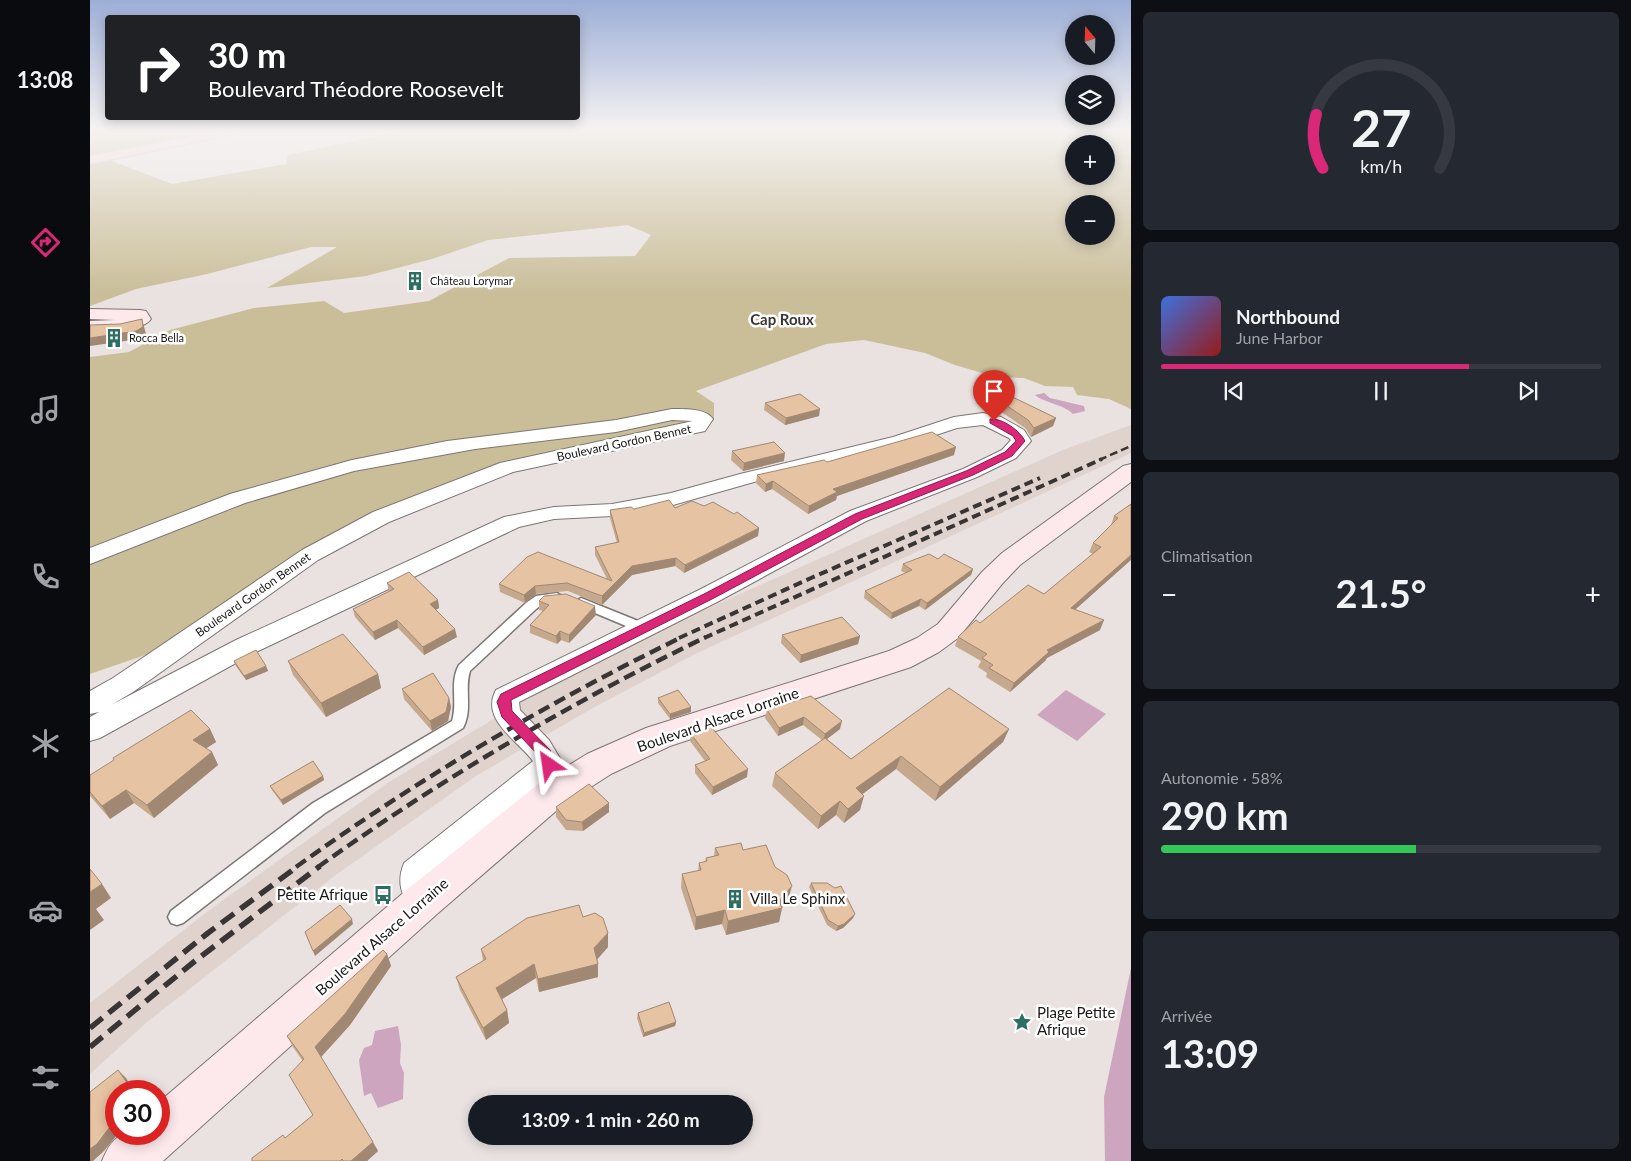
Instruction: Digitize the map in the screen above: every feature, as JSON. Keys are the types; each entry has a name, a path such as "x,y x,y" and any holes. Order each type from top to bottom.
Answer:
{"main road":[{"path":"90,314 140,315 142,319 122,325 90,326"},
{"name":"Boulevard Alsace Lorraine","path":"170,1122 423,901 550,796 598,764 658,737 900,659 928,645 948,631 992,578 1011,559 1131,471"},
{"name":"Boulevard Alsace Lorraine","path":"126,1161 144,1145"}],"street":[{"name":"Boulevard Gordon Bennet","path":"90,557 125,541 234,500 326,473 390,457 467,443 632,424 677,414 693,413 704,419 698,427 507,467 381,517 310,555 123,685 90,704"},
{"path":"90,730 126,708 249,645 512,522 554,513 612,510 673,499 747,478 899,441 954,423 983,419 1006,427 1017,434 1021,441 1009,454 970,473 858,516 710,596 506,697 504,702 506,714 545,754 549,765 416,874 416,887 423,901"}],"lane":[{"path":"177,917 319,808 458,724 464,711 461,676 464,669 531,606 541,599 568,597 643,628"}],"shaded area":[{"path":"90,184 1131,184 1131,409 1109,399 1077,395 1073,387 1045,386 1024,378 996,377 955,365 925,353 864,340 826,344 696,391 714,403 714,420 697,429 504,472 385,521 303,566 212,632 90,674 90,357 129,352 170,330 254,308 324,301 344,313 429,301 509,258 635,256 651,235 628,225 488,240 432,259 366,276 267,288 337,247 311,247 207,274 136,289 90,306"},
{"path":"1044,393 1050,398 1084,406 1085,411 1073,414 1035,395"},
{"path":"1131,425 1131,453 693,655 591,709 476,776 337,874 147,1022 90,1074 90,1003 212,908 389,782 525,700 657,631 1063,450"},
{"path":"1066,690 1106,714 1077,741 1037,715"},
{"path":"1131,968 1131,1161 1105,1161 1104,1097"},
{"path":"398,1026 401,1045 400,1063 404,1073 403,1099 378,1108 371,1093 364,1096 359,1060 364,1048 372,1045 375,1031"}],"building":[{"path":"142,319 143,327 136,331 90,338 90,325 120,324"},
{"path":"998,390 1056,418 1034,428 1028,420 994,397"},
{"path":"800,394 820,409 786,418 765,403"},
{"path":"932,432 956,447 833,489 837,492 809,506 773,481 766,484 757,475 824,460 827,462"},
{"path":"774,442 785,453 744,463 732,451"},
{"path":"669,500 675,508 692,501 704,506 713,502 734,514 737,512 759,528 685,565 676,558 632,566 602,596 567,583 535,586 524,595 499,584 527,557 538,552 612,581 595,547 619,542 610,510 631,507 634,509"},
{"path":"1131,504 1131,555 1071,608 1104,620 1047,650 1049,652 1014,683 989,668 993,665 982,658 987,654 958,637 976,620 980,623 1028,585 1044,594 1101,547 1093,543 1118,518 1114,516"},
{"path":"929,554 938,559 944,554 973,569 927,603 921,599 892,613 865,591 912,570 903,564"},
{"path":"409,572 438,600 430,604 455,629 423,647 397,620 373,632 353,609 394,589 387,583"},
{"path":"566,594 595,606 569,635 560,631 556,636 530,625 549,605 539,601 544,596"},
{"path":"842,617 860,636 801,655 782,635"},
{"path":"343,634 378,674 321,703 288,661"},
{"path":"256,650 266,666 244,676 234,661"},
{"path":"433,673 449,698 446,712 430,721 402,689"},
{"path":"949,688 1009,729 940,787 901,756 856,788 864,796 848,809 840,801 821,816 775,773 825,738 851,759"},
{"path":"678,690 691,707 670,714 658,698"},
{"path":"811,696 842,721 825,734 804,717 779,728 767,710"},
{"path":"191,710 210,729 193,740 212,752 147,805 126,790 102,806 90,792 90,775 114,760 113,758"},
{"path":"711,727 748,769 713,787 695,765 710,759 691,734"},
{"path":"313,761 323,776 281,800 270,786"},
{"path":"589,784 609,803 582,822 566,820 556,807"},
{"name":"Villa Le Sphinx","path":"741,843 743,850 766,845 775,867 787,875 792,886 779,901 782,908 728,921 725,910 696,917 682,874 701,870 699,863 707,861 706,858 719,855 715,848"},
{"path":"90,869 102,884 90,892"},
{"path":"811,883 827,883 835,888 841,886 855,914 844,924 838,926 828,920"},
{"path":"340,905 352,919 313,951 305,932"},
{"path":"579,905 583,917 595,913 603,918 608,933 594,948 598,964 538,979 534,964 496,988 507,1010 483,1028 456,977 486,959 481,949 527,918"},
{"path":"383,950 387,954 345,1014 315,1047 373,1142 351,1161 344,1161 342,1159 340,1161 252,1161 252,1158 283,1135 285,1138 313,1115 289,1075 304,1059 287,1036"},
{"path":"669,1002 676,1022 644,1033 638,1013"},
{"path":"118,1070 125,1080 105,1080"},
{"path":"105,1080 105,1133 97,1144 90,1149 90,1092"}],"railway":[{"path":"1099,460 1131,446"},
{"path":"704,638 1102,459"},
{"path":"679,638 1040,478"},
{"path":"296,867 389,803 484,744 582,688 682,637"},
{"path":"318,867 411,803 507,744 605,688 706,637"},
{"path":"90,1028 208,933 298,866"},
{"path":"90,1047 195,961 320,866"}],"place":[{"name":"Château Lorymar","path":"415,281"},
{"name":"Rocca Bella","path":"114,338"},
{"name":"Petite Afrique","path":"383,895"},
{"name":"Villa Le Sphinx","path":"735,899"},
{"name":"Plage Petite Afrique","path":"1022,1022"}],"district":[{"name":"Cap Roux","path":"782,320"}],"route":[{"path":"549,765 545,754 506,714 504,708 506,697 710,596 858,516 970,473 1009,454 1021,441 1017,434 994,421"}]}
